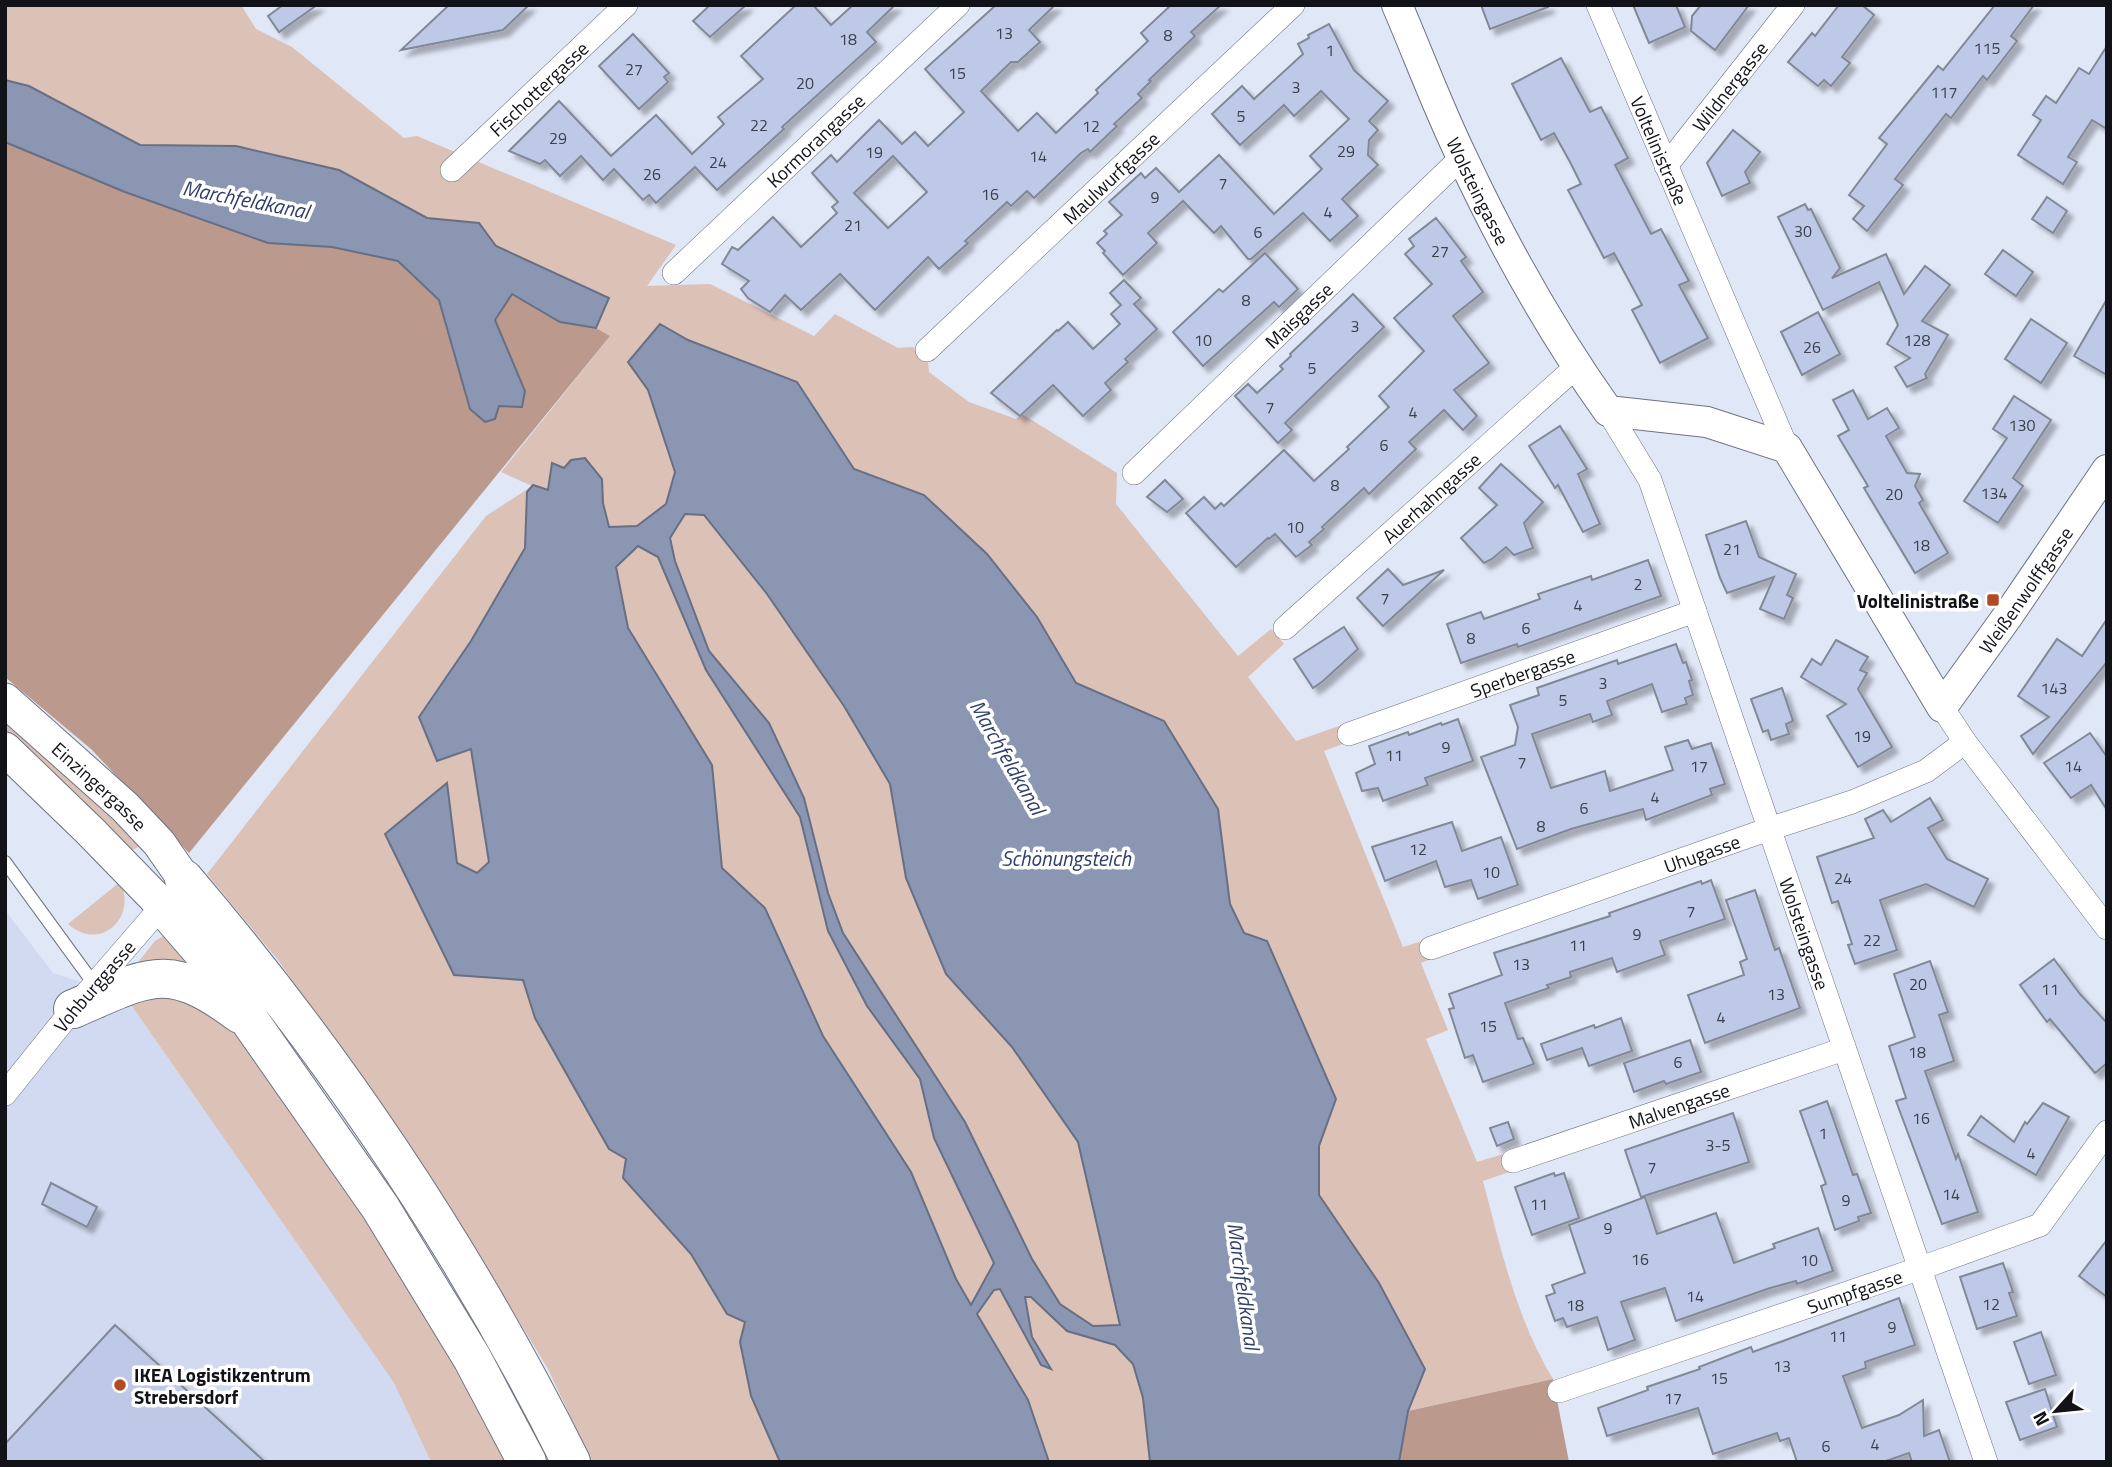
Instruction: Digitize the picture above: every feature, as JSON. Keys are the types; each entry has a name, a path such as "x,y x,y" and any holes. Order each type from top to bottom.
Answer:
{"highway":[{"path":"173,892 253,1024 340,1147 410,1254 472,1359 527,1462"},
{"path":"173,892 232,936 282,999 404,1173 495,1319 571,1462"},
{"path":"84,996 141,981 172,978 203,989 253,1024"}],"main road":[{"name":"Einzingergasse","path":"5,700 67,753 159,843 173,892"},
{"name":"Einzingergasse","path":"5,750 90,831 173,892"}],"street":[{"name":"Fischottergasse","path":"452,170 626,5"},
{"name":"Kormorangasse","path":"674,274 958,5"},
{"name":"Maulwurfgasse","path":"927,350 1293,5"},
{"name":"Wolsteingasse","path":"1397,5 1462,157 1518,264 1577,366"},
{"name":"Voltelinistraße","path":"1598,5 1787,448 1965,742 2107,928"},
{"name":"Wildnergasse","path":"1666,166 1793,5"},
{"name":"Maisgasse","path":"1134,473 1462,157"},
{"path":"1577,366 1608,411 1707,422 1787,448"},
{"name":"Auerhahngasse","path":"1285,628 1577,366"},
{"name":"Wolsteingasse","path":"1608,411 1650,480 1986,1462"},
{"name":"Weißenwolffgasse","path":"1942,707 2107,470"},
{"name":"Sperbergasse","path":"1349,733 1695,611"},
{"name":"Uhugasse","path":"1431,948 1852,802 1926,771 1965,742"},
{"name":"Vohburggasse","path":"5,1094 173,892"},
{"name":"Malvengasse","path":"1513,1161 1844,1049"},
{"name":"Sumpfgasse","path":"1559,1391 2040,1225 2107,1132"}],"lane":[{"path":"5,862 84,996"}],"shaded area":[{"path":"5,5 241,5 256,29 292,47 404,138 417,136 676,245 647,286 710,284 814,336 835,314 898,348 913,347 928,359 929,372 969,402 1016,419 1022,414 1117,473 1116,504 1238,656 1271,629 1284,644 1248,677 1296,741 1345,724 1351,741 1324,751 1403,947 1435,937 1441,955 1421,963 1448,1030 1426,1039 1477,1162 1510,1152 1515,1170 1483,1181 1519,1307 1553,1379 1408,1411 1425,1369 1379,1283 1319,1195 1319,1146 1336,1099 1267,941 1244,933 1230,904 1218,809 1164,721 1076,683 1037,617 924,495 854,469 797,382 688,340 660,324 628,362 648,390 675,472 666,504 637,526 609,527 603,503 602,479 527,492 525,548 471,641 419,717 471,748 489,863 477,873 385,834 523,980 535,1018 627,1159 624,1178 691,1254 727,1314 745,1322 751,1396 780,1462 592,1462 548,1369 428,1172 278,960 207,874 486,516 532,486 501,472 610,336 596,328 609,298 496,246 479,223 427,218 339,170 236,146 140,145 29,86 5,80"},
{"path":"5,142 125,192 268,243 332,247 398,261 439,300 470,409 522,407 525,391 495,320 512,293 560,322 596,328 610,336 189,853 91,749 5,677"},
{"path":"685,514 704,515 767,594 844,706 890,784 906,878 946,974 1012,1047 1078,1142 1121,1325 1093,1326 1060,1304 1032,1259 965,1122 843,933 828,893 804,798 769,723 709,651 675,561 670,538"},
{"path":"638,545 658,557 706,670 800,817 828,931 867,1006 920,1079 934,1138 994,1263 971,1305 956,1280 911,1172 823,1036 765,908 722,868 712,765 628,628 616,567"},
{"path":"5,710 147,843 128,852 5,733"},
{"path":"120,882 124,907 113,927 92,935 80,932 68,924"},
{"path":"5,910 53,973 125,996 394,1383 431,1462 5,1462"},
{"path":"165,935 216,980 135,966 155,941"},
{"path":"145,987 215,1007 243,1041 393,1255 508,1462 431,1462 394,1383 125,996"},
{"path":"1000,1289 1041,1365 1051,1367 1032,1337 1024,1297 1031,1297 1067,1331 1115,1345 1133,1364 1143,1398 1150,1462 1049,1462 1028,1400 976,1314 994,1290"},
{"path":"1553,1379 1569,1462 1399,1462 1408,1411"}],"water":[{"name":"Marchfeldkanal","path":"5,80 29,86 140,145 236,146 339,170 427,218 479,223 496,246 609,298 596,328 560,322 512,294 495,320 525,391 522,407 499,406 495,419 485,422 470,409 439,300 398,261 332,247 268,243 125,192 5,142"},
{"name":"Schönungsteich","path":"660,324 688,340 797,382 854,469 924,495 987,554 1037,617 1076,683 1164,721 1218,809 1230,904 1244,933 1267,941 1336,1099 1319,1146 1319,1195 1379,1283 1425,1369 1408,1411 1399,1462 1150,1462 1143,1398 1133,1364 1115,1345 1067,1331 1031,1297 1025,1297 1032,1337 1051,1369 1041,1365 1000,1289 994,1290 977,1314 1028,1400 1049,1462 780,1462 751,1396 740,1342 745,1322 727,1314 691,1254 623,1178 626,1159 609,1149 535,1018 523,980 454,975 385,834 447,783 457,863 477,873 489,862 471,749 437,761 419,717 471,641 525,548 527,492 533,485 548,490 552,463 564,468 571,460 585,458 602,479 603,503 609,527 637,526 666,504 675,472 648,390 628,362","holes":["685,514 704,515 767,594 844,706 890,784 906,878 946,974 1012,1047 1078,1142 1120,1325 1093,1326 1060,1304 1032,1259 965,1122 843,933 828,893 804,798 769,723 709,651 675,561 670,538","638,546 658,557 706,670 800,817 828,931 867,1006 920,1079 934,1138 994,1263 971,1305 956,1279 911,1172 823,1036 765,908 722,868 712,765 628,628 616,567"]}],"building":[{"path":"283,5 317,5 279,32 268,16"},
{"path":"449,5 529,5 503,30 401,50"},
{"path":"710,5 746,5 710,37 693,21"},
{"path":"796,5 813,5 831,25 853,5 895,5 867,32 876,42 717,190 695,167 656,203 649,195 643,200 614,169 603,180 581,156 560,176 545,160 540,164 509,151 559,101 611,156 656,115 692,154 724,124 718,117 763,79 741,56"},
{"path":"996,5 1055,5 1029,30 1040,42 1018,62 1011,62 981,91 1018,131 1037,113 1056,133 1098,93 1096,90 1148,41 1141,33 1171,5 1221,5 1191,32 1195,36 1149,80 1151,81 1138,94 1142,98 1114,124 1117,126 1090,152 1088,149 1081,153 1034,198 1027,191 1011,206 1007,202 939,269 928,257 875,310 840,274 801,310 785,295 770,312 748,298 741,289 749,281 722,264 732,247 738,250 773,217 801,247 837,213 832,207 838,202 812,173 831,155 837,162 879,120 902,144 915,132 928,146 964,112 925,69","holes":["893,156 927,192 888,228 854,193"]},
{"path":"1481,5 1548,5 1548,7 1490,29"},
{"path":"1633,5 1676,5 1685,27 1649,43"},
{"path":"1701,5 1749,5 1715,50 1691,31 1692,16"},
{"path":"1839,5 1862,5 1874,15 1842,57 1850,63 1831,86 1824,80 1818,86 1788,62 1812,33 1815,36"},
{"path":"1995,5 2034,5 2011,36 2017,41 1987,80 1983,76 1951,118 1946,114 1895,179 1903,185 1867,231 1853,219 1864,206 1849,195 1887,144 1879,138 1938,66 1943,70"},
{"path":"1329,24 1354,70 1388,101 1369,121 1378,130 1369,140 1368,155 1378,165 1342,199 1358,216 1330,241 1303,213 1248,259 1221,226 1214,233 1183,201 1148,233 1157,243 1123,275 1097,243 1107,234 1104,231 1122,215 1109,202 1141,173 1145,178 1156,168 1179,192 1219,155 1274,214 1322,169 1310,156 1349,119 1321,91 1294,116 1284,105 1240,145 1212,114 1242,86 1254,99 1303,54 1298,44 1309,38 1308,35"},
{"path":"633,34 669,73 664,77 668,82 639,109 599,66"},
{"path":"2107,46 2107,129 2092,120 2068,157 2077,162 2063,184 2018,155 2041,120 2033,115 2046,96 2056,103 2079,68 2089,74"},
{"path":"1561,58 1590,112 1601,107 1628,158 1615,165 1651,234 1661,229 1689,281 1679,285 1708,338 1660,363 1632,310 1642,305 1614,253 1604,258 1568,190 1581,184 1570,162 1554,133 1541,140 1512,84"},
{"path":"1733,130 1760,152 1745,172 1750,183 1722,196 1707,163"},
{"path":"2047,197 2067,211 2053,233 2032,219"},
{"path":"1805,204 1808,210 1811,209 1840,268 1832,278 1886,254 1904,294 1925,266 1950,285 1922,321 1948,335 1925,374 1927,378 1907,387 1895,367 1910,358 1887,344 1898,325 1879,282 1823,310 1778,217"},
{"path":"1436,218 1466,257 1461,261 1483,292 1453,316 1489,363 1454,390 1477,416 1463,430 1444,410 1409,442 1416,449 1369,494 1364,488 1322,527 1324,529 1309,542 1312,545 1296,557 1275,534 1236,567 1186,513 1204,497 1215,509 1221,503 1224,506 1284,450 1314,481 1389,407 1379,396 1424,351 1394,318 1432,284 1405,254 1414,246 1409,239"},
{"path":"2003,250 2033,272 2016,296 1985,274"},
{"path":"1265,253 1298,289 1279,307 1274,302 1203,366 1173,332 1219,289 1223,292"},
{"path":"1124,280 1141,298 1134,304 1157,329 1125,359 1128,362 1105,383 1111,390 1083,416 1053,385 1020,416 991,393 1068,322 1093,349 1120,324 1111,314 1121,305 1110,293"},
{"path":"1353,294 1384,327 1285,423 1292,430 1278,443 1235,396 1248,384 1257,393 1283,369 1280,366 1290,354"},
{"path":"2107,299 2107,375 2074,356"},
{"path":"1818,312 1840,354 1802,375 1781,332"},
{"path":"2031,319 2067,343 2041,383 2005,359"},
{"path":"1853,390 1868,419 1887,408 1899,428 1886,436 1907,473 1920,474 1915,486 1923,500 1919,503 1948,553 1915,573 1864,488 1868,486 1838,436 1849,430 1833,400"},
{"path":"2014,396 2051,420 2013,478 2023,486 1998,523 1964,501 2007,438 1993,429"},
{"path":"1560,426 1587,469 1578,474 1600,524 1583,532 1558,485 1555,488 1529,446"},
{"path":"1501,464 1543,502 1524,523 1533,548 1514,555 1506,547 1484,563 1461,538 1497,505 1479,488"},
{"path":"1165,480 1183,499 1167,512 1147,497"},
{"path":"1746,521 1759,557 1796,574 1787,595 1793,598 1784,619 1760,609 1774,577 1727,593 1720,578 1706,535"},
{"path":"1648,560 1661,596 1518,647 1517,644 1461,663 1447,624 1481,612 1484,619 1540,599 1538,594 1591,576 1592,580"},
{"path":"1388,569 1403,585 1444,570 1383,626 1357,598"},
{"path":"2107,619 2107,662 2033,754 2021,736 2049,717 2018,696 2057,639 2082,656"},
{"path":"1344,627 1358,649 1313,688 1294,659"},
{"path":"1836,640 1868,657 1860,670 1867,673 1858,689 1892,747 1858,767 1827,716 1846,704 1801,677 1812,659 1821,665"},
{"path":"1676,644 1692,680 1689,681 1693,695 1685,698 1687,704 1662,712 1652,684 1607,701 1612,715 1593,722 1590,714 1532,734 1551,788 1605,771 1610,791 1673,770 1665,747 1688,740 1692,749 1711,743 1725,784 1710,789 1712,795 1646,820 1643,809 1571,829 1517,849 1481,757 1515,745 1518,727 1510,705 1539,695 1537,688 1617,660 1618,664"},
{"path":"1782,688 1793,721 1786,724 1789,734 1771,740 1768,730 1763,732 1751,699"},
{"path":"1458,719 1473,761 1425,778 1428,785 1383,801 1378,788 1362,791 1356,773 1375,764 1369,746"},
{"path":"2090,733 2107,757 2107,810 2091,785 2071,798 2044,763"},
{"path":"1930,798 1943,820 1928,828 1947,859 1988,879 1974,907 1926,884 1880,900 1897,950 1855,964 1848,945 1852,944 1838,901 1832,903 1817,857 1874,838 1865,819 1883,810 1891,822"},
{"path":"1452,822 1462,851 1501,837 1518,885 1478,899 1471,880 1445,887 1436,861 1385,881 1372,847"},
{"path":"1711,880 1725,919 1660,941 1665,955 1617,972 1612,958 1570,972 1571,977 1547,985 1549,988 1505,1003 1518,1039 1523,1038 1534,1064 1483,1082 1473,1055 1465,1058 1449,1009 1454,1008 1449,994 1502,975 1494,953 1610,916 1609,913 1701,881 1702,884"},
{"path":"1755,890 1775,950 1779,948 1800,1008 1705,1043 1688,995 1744,975 1740,962 1747,959 1726,900"},
{"path":"2054,959 2080,994 2107,1023 2107,1063 2095,1073 2050,1019 2047,1022 2020,985"},
{"path":"1930,961 1948,1012 1939,1015 1954,1061 1925,1071 1978,1212 1942,1224 1896,1101 1906,1098 1889,1046 1915,1037 1894,974"},
{"path":"1621,1018 1632,1051 1589,1066 1582,1048 1547,1060 1541,1044"},
{"path":"1690,1040 1701,1072 1634,1092 1624,1063"},
{"path":"1827,1101 1853,1175 1857,1174 1871,1213 1858,1217 1859,1221 1835,1230 1821,1186 1826,1184 1800,1111"},
{"path":"2043,1103 2069,1117 2036,1175 1968,1135 1981,1116 2014,1142 2025,1122 2027,1124"},
{"path":"1733,1113 1749,1162 1641,1197 1625,1150"},
{"path":"1508,1122 1514,1139 1497,1146 1490,1128"},
{"path":"1554,1173 1555,1176 1564,1173 1579,1218 1532,1235 1515,1187"},
{"path":"51,1183 97,1207 87,1227 42,1204"},
{"path":"1645,1197 1657,1234 1716,1213 1734,1263 1775,1248 1773,1244 1818,1228 1833,1271 1797,1284 1796,1281 1770,1288 1676,1321 1665,1288 1621,1302 1635,1340 1608,1350 1597,1317 1567,1327 1563,1318 1555,1321 1546,1296 1555,1293 1552,1285 1585,1273 1569,1225"},
{"path":"2107,1240 2107,1297 2079,1276"},
{"path":"2003,1263 2013,1292 2009,1293 2017,1316 1977,1329 1960,1277"},
{"path":"1899,1298 1915,1345 1865,1362 1866,1368 1843,1376 1862,1428 1899,1415 1923,1400 1924,1436 1939,1430 1950,1462 1912,1462 1909,1453 1883,1462 1797,1462 1789,1438 1780,1441 1777,1433 1713,1454 1698,1408 1607,1436 1598,1408 1751,1347 1753,1352"},
{"name":"IKEA Logistikzentrum Strebersdorf","path":"115,1325 265,1462 5,1462 5,1444"},
{"path":"2041,1332 2056,1375 2029,1384 2014,1342"},
{"path":"2045,1389 2057,1427 2020,1440 2006,1402"}],"place":[{"name":"Voltelinistraße","path":"1993,600"},
{"name":"IKEA Logistikzentrum Strebersdorf","path":"120,1385"}]}
